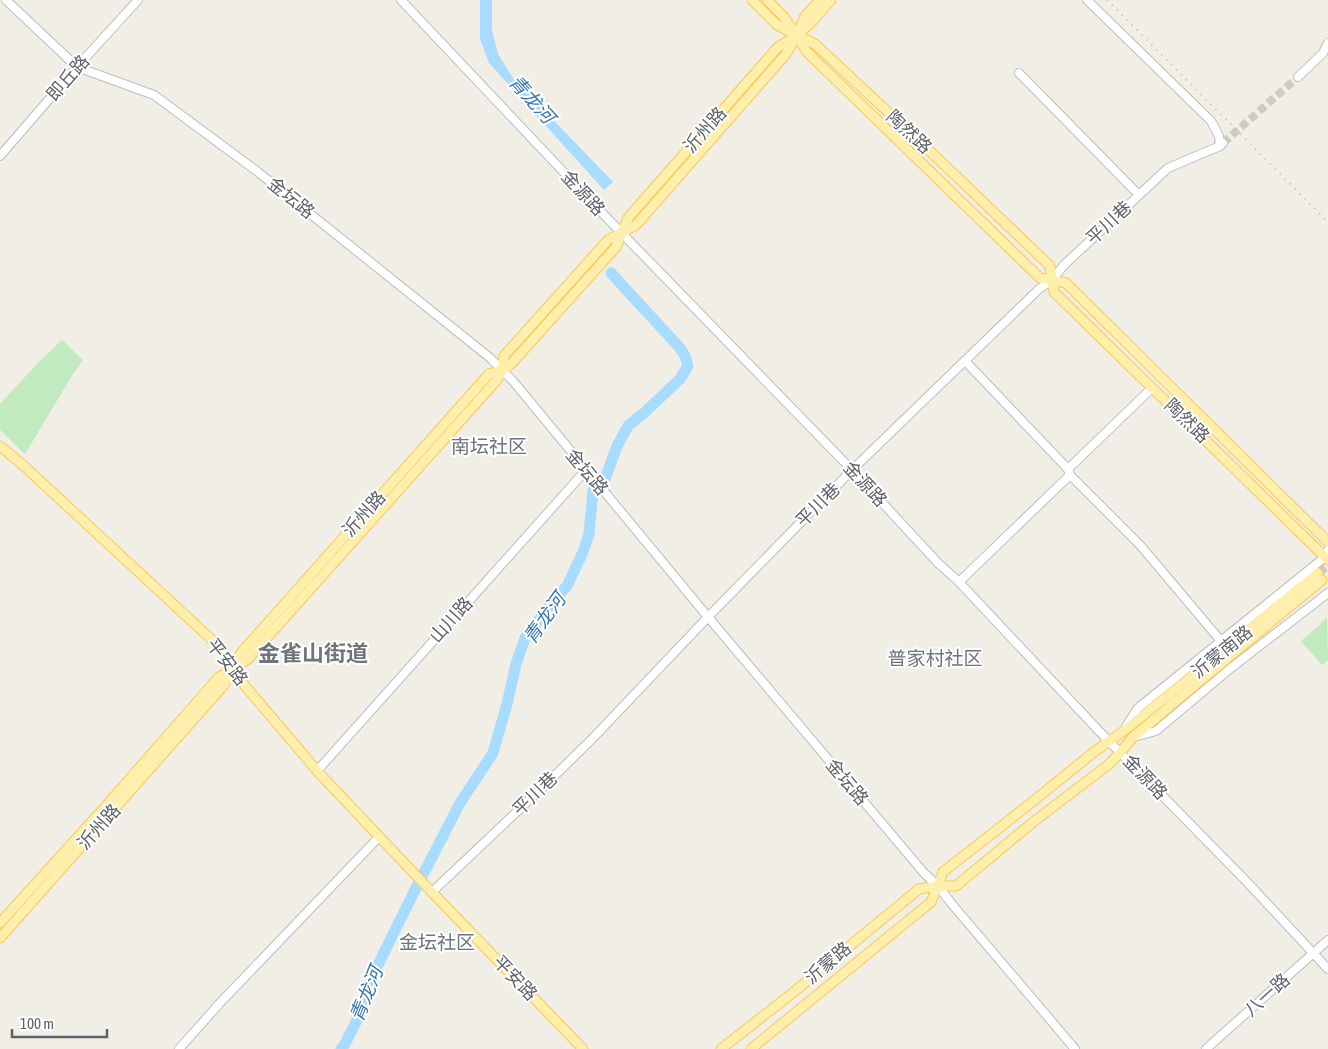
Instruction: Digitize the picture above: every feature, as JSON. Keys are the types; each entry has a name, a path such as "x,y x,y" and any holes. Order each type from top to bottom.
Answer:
{"main road":[{"name":"陶然路","path":"752,0 777,25 814,44 1050,266 1054,292 1327,555"},
{"name":"陶然路","path":"767,0 784,17 807,52 1040,278 1066,283 1328,542"},
{"path":"797,35 805,16 820,0"},
{"name":"沂州路","path":"0,938 224,685 241,653 489,374 502,370 511,364 616,247 628,218 771,54 811,23 831,0"},
{"name":"平安路","path":"0,446 32,473 224,651 245,686 318,771 584,1049"},
{"name":"沂蒙南路","path":"1125,730 1320,577 1132,738"},
{"name":"沂州路","path":"0,923 218,678 234,667"},
{"name":"沂蒙路","path":"751,1049 931,902 943,872 1094,752 1125,730"},
{"name":"沂蒙路","path":"722,1049 919,889 956,886 1032,823 1108,765 1132,738"}],"street":[{"name":"金坛路","path":"6,0 77,67 154,95 258,172 482,351 502,370 924,873 938,886 1075,1049"},
{"name":"即丘路","path":"0,156 138,0"},
{"name":"金源路","path":"402,0 608,219 852,470 1328,969"},
{"name":"平川巷","path":"429,889 544,786 593,738 852,470 1039,290 1052,280 1064,265 1168,168 1222,144 1211,121 1087,0"},
{"path":"1298,77 1323,53 1328,43"},
{"path":"1019,73 1139,195"},
{"path":"966,362 1140,545 1221,642"},
{"path":"959,582 1152,388"},
{"name":"山川路","path":"318,771 586,470"},
{"path":"1125,730 1138,708 1327,555"},
{"path":"1132,738 1156,731 1231,668 1328,593"},
{"path":"179,1049 219,1004 380,837"},
{"name":"八一路","path":"1206,1049 1328,940"}],"green space":[{"path":"62,340 83,360 25,454 0,430 0,404"},
{"path":"1327,618 1328,660 1322,665 1301,641"}],"water":[{"path":"480,0 492,0 492,30 498,54 513,78 613,182 604,190 489,63 480,39"}],"waterway":[{"name":"青龙河","path":"341,1049 360,1014 368,985 414,892 460,803 493,753 516,664 525,638 567,586 583,552 589,534 593,491 605,479 617,446 628,426 680,379 688,366 680,348 611,273"}],"tunnel":[{"path":"1223,143 1298,77"},
{"path":"1318,573 1328,565"}],"railway":[{"path":"1107,0 1328,222"}],"district":[{"name":"南坛社区","path":"489,446"},
{"name":"金雀山街道","path":"313,653"},
{"name":"普家村社区","path":"935,658"},
{"name":"金坛社区","path":"437,942"}]}
